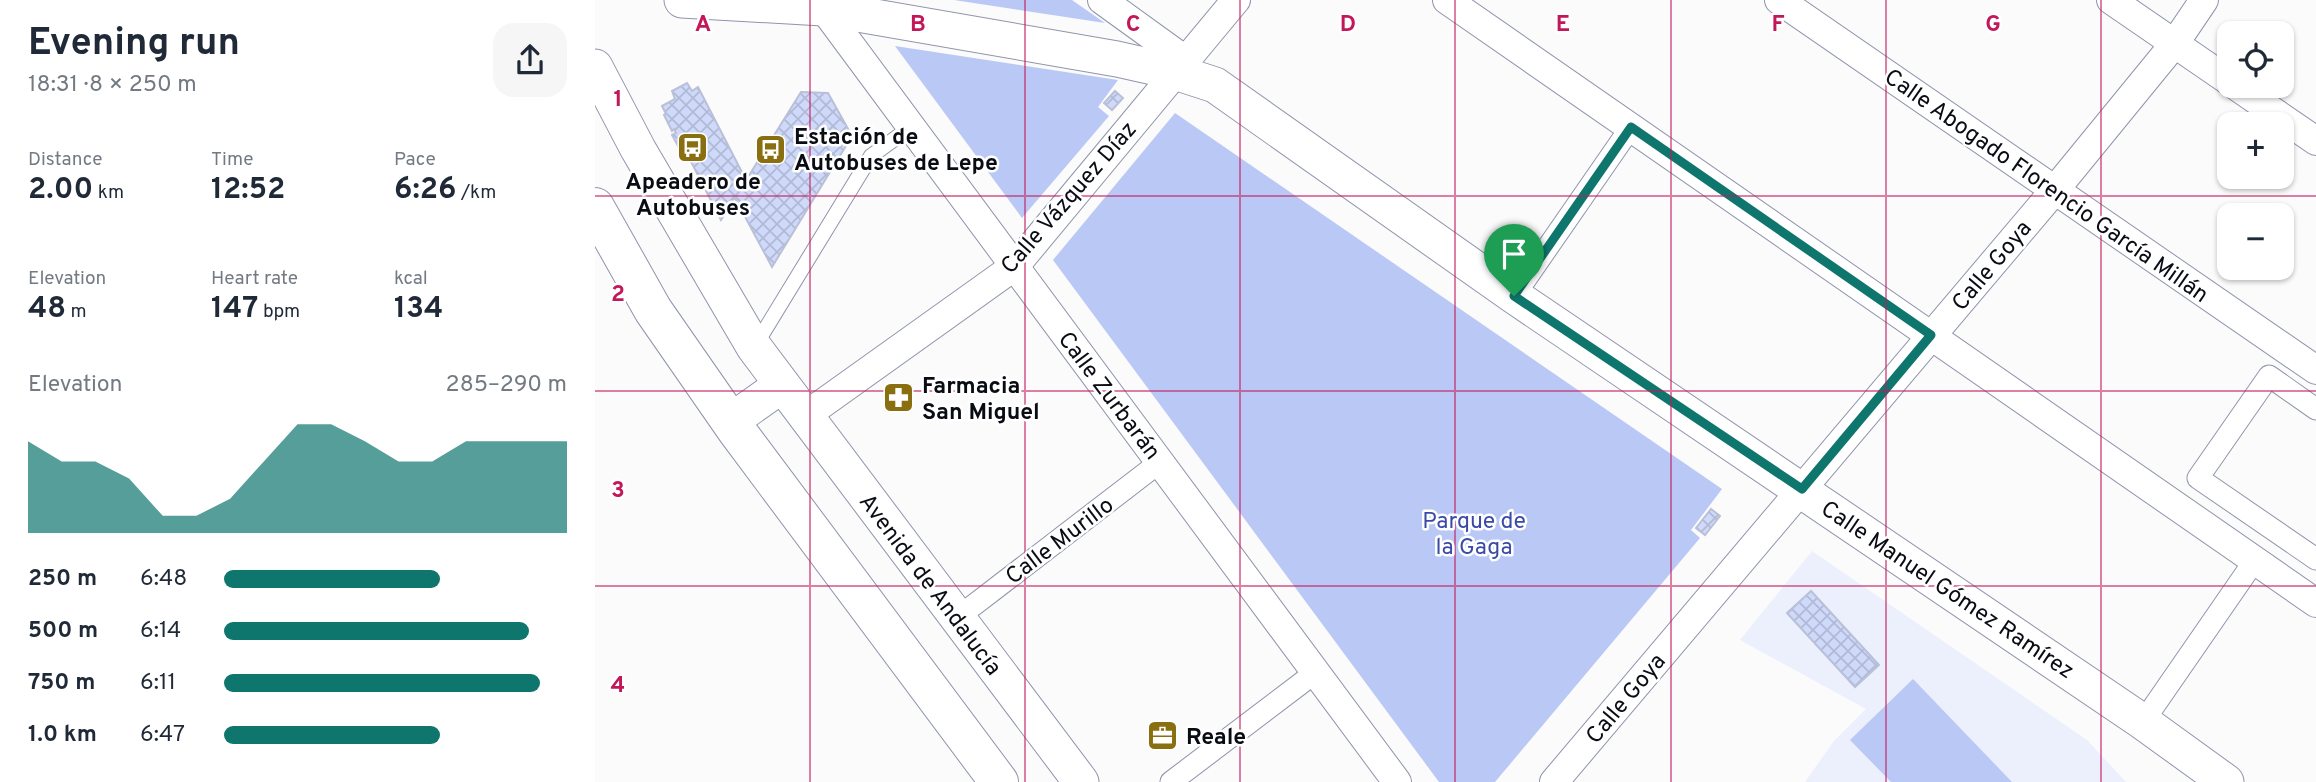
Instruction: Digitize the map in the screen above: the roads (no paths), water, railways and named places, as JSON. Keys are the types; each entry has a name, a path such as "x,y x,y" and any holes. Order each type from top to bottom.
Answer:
{"highway":[{"path":"595,207 653,310 731,421 999,782"}],"street":[{"name":"Calle Manuel Gómez Ramírez","path":"682,0 826,4 1117,59 1180,66 1215,85 1514,296 1802,489 2143,722 2226,782"},
{"path":"1102,0 1180,66"},
{"name":"Calle Vázquez Díaz","path":"805,416 1014,266 1236,0"},
{"path":"1447,0 2316,603"},
{"name":"Calle Abogado Florencio García Millán","path":"1779,0 2316,370"},
{"path":"2111,0 2217,73"},
{"name":"Calle Goya","path":"1553,782 2054,191 2175,43 2204,0"},
{"name":"Calle Zurbarán","path":"826,4 911,127 1397,782"},
{"name":"Avenida de Andalucía","path":"595,67 638,149 754,347 1081,782"},
{"path":"2253,98 2316,141"},
{"path":"1514,296 1631,127"},
{"path":"2316,409 2269,376 2198,478 2316,559"},
{"path":"731,421 782,385"},
{"name":"Calle Murillo","path":"957,618 1160,462"},
{"path":"2143,722 2255,560"},
{"path":"1171,782 1316,672"}],"lane":[{"path":"754,347 871,156 911,127"}],"place":[{"name":"Apeadero de Autobuses","path":"693,147"},
{"name":"Estación de Autobuses de Lepe","path":"771,149"},
{"name":"Farmacia San Miguel","path":"899,398"},
{"name":"Reale","path":"1163,736"}],"park label":[{"name":"Parque de la Gaga","path":"1474,533"}]}
